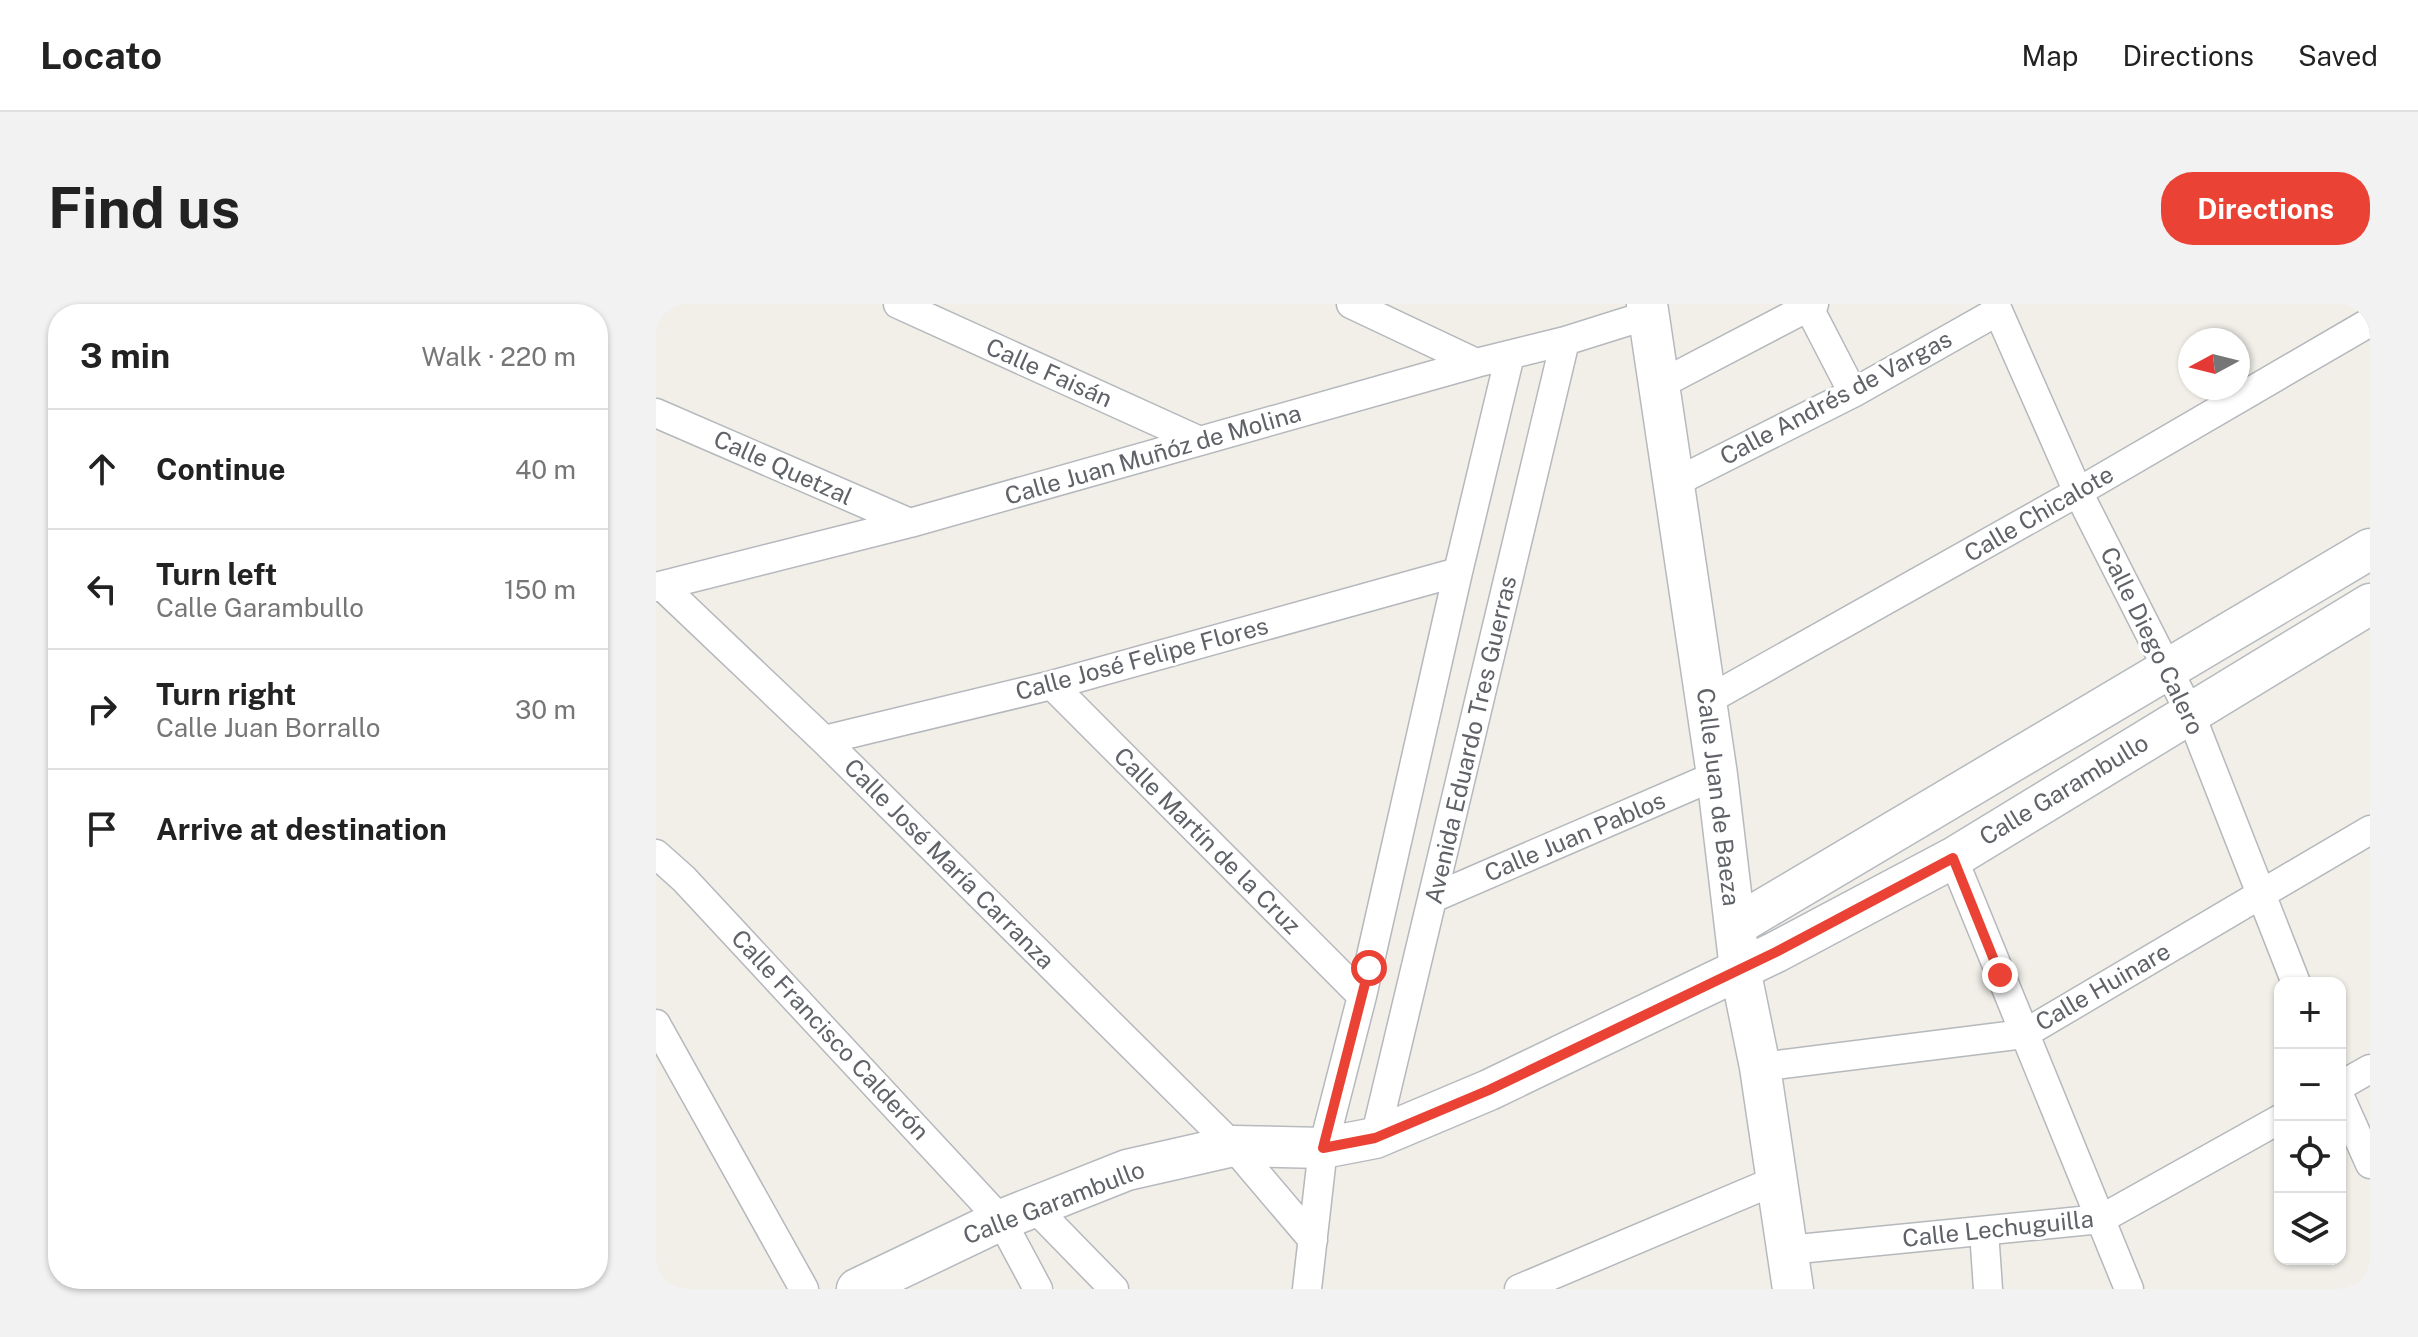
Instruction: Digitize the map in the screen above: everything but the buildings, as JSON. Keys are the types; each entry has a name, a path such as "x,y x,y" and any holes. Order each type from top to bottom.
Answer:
{"street":[{"name":"Calle Faisán","path":"898,304 1200,441"},
{"path":"1351,304 1476,363"},
{"path":"1659,385 1810,305 1853,393"},
{"name":"Calle Andrés de Vargas","path":"1674,483 1853,393 1996,307"},
{"name":"Calle Diego Calero","path":"1996,307 2078,492 2190,713 2294,977"},
{"name":"Calle Juan Muñóz de Molina","path":"659,587 910,523 1476,363 1565,341 1648,309"},
{"name":"Calle Juan de Baeza","path":"1648,309 1717,775 1740,969 1760,1067 1793,1289"},
{"name":"Calle Chicalote","path":"1706,701 2078,492 2370,322"},
{"name":"Avenida Eduardo Tres Guerras","path":"1375,1138 1565,341"},
{"name":"Avenida Eduardo Tres Guerras","path":"1307,1289 1323,1148 1362,996 1510,355"},
{"name":"Calle Quetzal","path":"656,413 910,523"},
{"name":"Calle Garambullo","path":"1735,926 2370,549"},
{"name":"Calle José Felipe Flores","path":"824,740 1052,685 1458,572"},
{"name":"Calle José María Carranza","path":"659,587 824,740 1233,1146 1313,1240"},
{"name":"Calle Garambullo","path":"857,1289 1017,1213 1127,1170 1233,1146 1323,1148 1375,1138 1489,1090 1740,969 1953,858 2370,604"},
{"name":"Calle Martín de la Cruz","path":"1052,685 1362,996"},
{"name":"Calle Juan Pablos","path":"1433,898 1717,775"},
{"name":"Calle Huinare","path":"1760,1067 2024,1034 2370,830"},
{"name":"Calle Francisco Calderón","path":"656,854 1017,1213"},
{"path":"1953,858 2129,1289"},
{"path":"656,1024 804,1289"},
{"path":"2346,1083 2370,1069"},
{"path":"2346,1110 2370,1164"},
{"name":"Calle Lechuguilla","path":"1788,1250 2101,1219 2276,1121"},
{"path":"1519,1289 1777,1180"},
{"path":"1017,1213 1038,1289"},
{"path":"1017,1213 1114,1289"},
{"path":"1984,1231 1988,1289"}],"route":[{"path":"1369,968 1323,1148 1375,1138 1489,1090 1776,952 1953,858 2000,975"}]}
